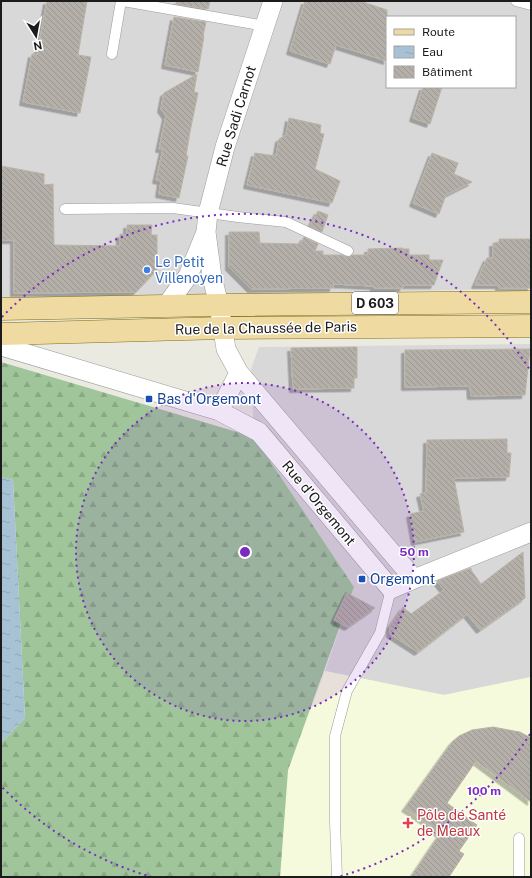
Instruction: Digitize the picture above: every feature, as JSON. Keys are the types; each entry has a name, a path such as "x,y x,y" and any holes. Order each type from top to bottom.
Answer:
{"main road":[{"name":"Rue de la Chaussée de Paris","path":"1,310 219,305 531,302"},
{"name":"Rue de la Chaussée de Paris","path":"1,334 223,328 531,326"}],"street":[{"name":"Rue Sadi Carnot","path":"223,328 212,277 206,232 208,213 225,147 273,1"},
{"name":"Rue Sadi Carnot","path":"166,306 188,276 206,232"},
{"name":"Rue d'Orgemont","path":"223,328 226,349 239,373 414,579"},
{"name":"Rue d'Orgemont","path":"1,346 219,411 259,432 391,589"},
{"path":"219,411 239,373"},
{"path":"391,589 531,532"}],"lane":[{"path":"112,54 122,1 265,26"},
{"path":"516,1 531,4"},
{"path":"66,209 173,208 286,222 348,251"},
{"path":"337,877 335,822 335,736 347,691 380,633 391,589"},
{"path":"519,838 519,877"}],"shaded area":[{"path":"1,1 531,1 531,289 137,299 1,299"},
{"path":"531,344 531,677 444,695 325,671 354,587 254,437 251,369 259,347"},
{"name":"Pôle de Santé de Meaux","path":"325,671 444,695 531,677 531,877 280,877 288,770"}],"green space":[{"path":"1,362 254,437 354,587 288,770 280,877 1,877 1,743 25,718 13,480 1,477"}],"water":[{"path":"1,477 13,480 25,718 1,743"}],"building":[{"path":"47,1 87,1 78,55 91,57 80,113 23,102 32,54 37,55"},
{"path":"177,1 210,1 208,9 176,4"},
{"path":"305,1 360,1 387,10 386,61 336,45 330,64 290,51"},
{"path":"174,17 206,22 198,72 165,65"},
{"path":"197,74 194,92 198,93 186,156 188,156 179,198 159,194 161,181 156,180 163,149 159,149 166,116 161,109 164,93"},
{"path":"423,88 442,88 430,124 413,118"},
{"path":"289,118 321,125 320,133 324,134 315,169 340,181 332,203 247,185 255,153 276,156 279,139 286,135"},
{"path":"432,153 458,163 454,174 472,182 446,195 439,214 413,203"},
{"path":"1,166 44,174 44,185 53,184 54,245 120,246 120,234 127,235 127,225 152,225 151,235 157,235 157,270 136,292 14,293 14,240 2,240"},
{"path":"318,211 328,215 322,232 310,226"},
{"path":"229,232 259,232 260,243 300,244 304,237 318,244 315,251 323,251 323,255 342,255 348,257 353,255 368,255 368,249 403,248 409,249 409,255 429,255 429,260 443,260 434,285 403,285 403,288 374,288 374,286 333,284 333,288 251,289 229,267"},
{"path":"499,239 531,239 531,288 499,288 499,285 475,285 487,258 493,258 493,243 499,243"},
{"path":"357,347 357,378 354,378 354,388 293,389 291,348"},
{"path":"530,349 525,395 471,396 470,386 405,387 405,350"},
{"path":"507,439 507,453 511,453 509,477 454,478 464,532 415,542 410,514 424,511 420,494 426,493 427,440"},
{"path":"523,552 525,598 480,630 467,614 418,652 390,634 390,626 403,607 411,614 444,590 437,581 471,568 481,584"},
{"path":"347,593 375,608 348,627 334,620"},
{"path":"493,727 520,732 531,738 531,802 476,761 447,803 477,825 459,851 464,854 449,877 411,877 440,834 431,828 432,826 405,808 452,742 459,736 472,730"}],"place":[{"name":"Le Petit Villenoyen","path":"147,270"},
{"name":"Bas d'Orgemont","path":"149,399"},
{"name":"Orgemont","path":"362,579"},
{"name":"Pôle de Santé de Meaux","path":"408,823"}]}
